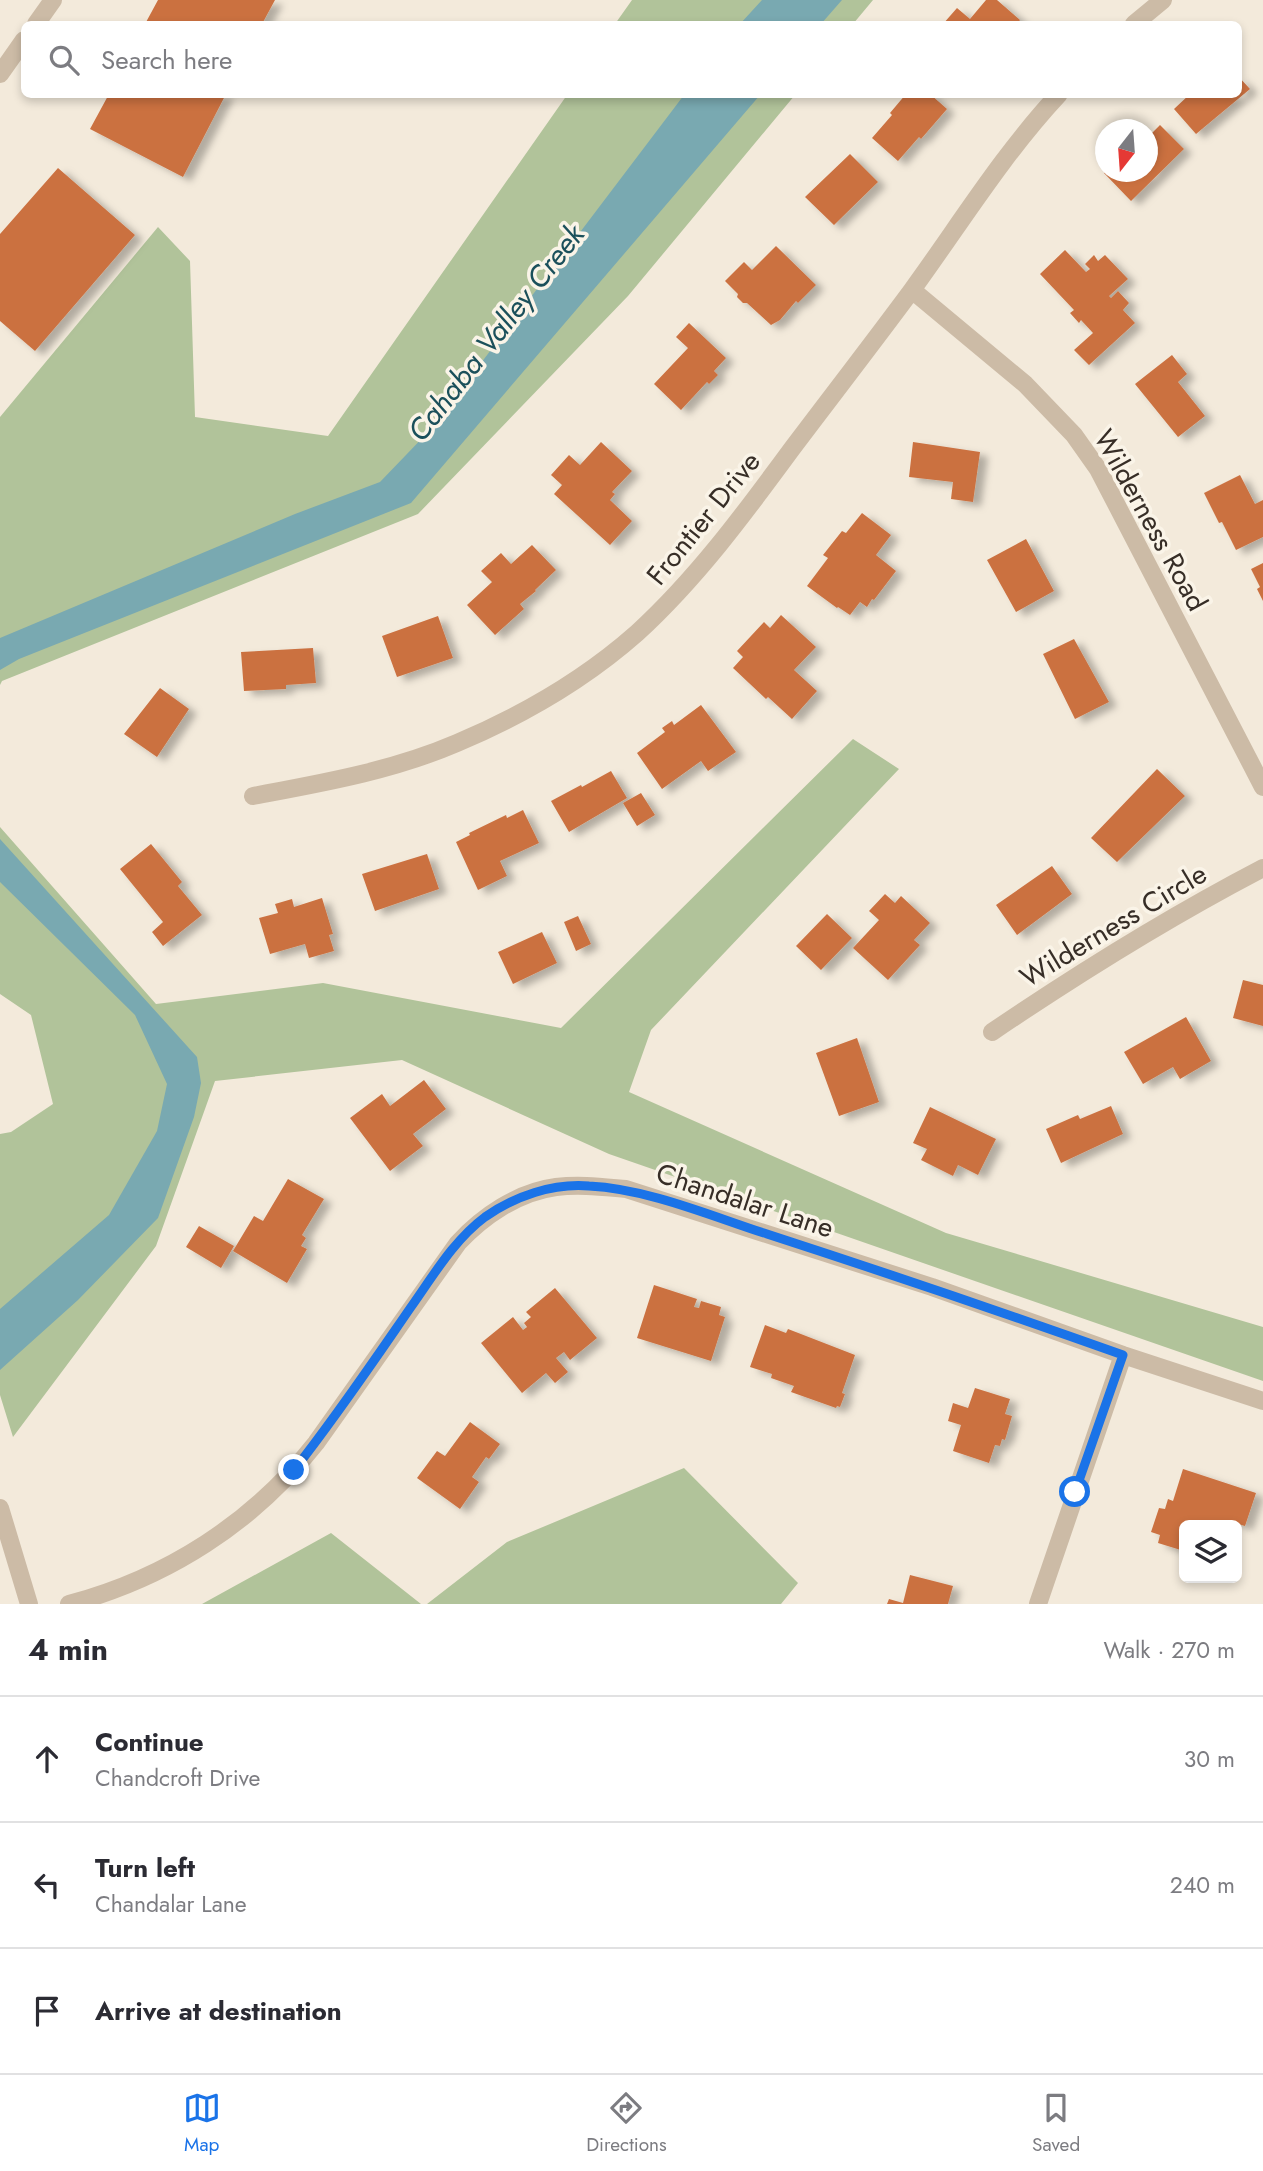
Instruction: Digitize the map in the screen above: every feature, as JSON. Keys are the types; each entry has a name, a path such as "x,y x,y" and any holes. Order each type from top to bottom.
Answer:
{"street":[{"path":"38,21 53,0"},
{"path":"1138,21 1163,0"},
{"path":"0,74 21,44"},
{"name":"Frontier Drive","path":"253,796 334,781 402,763 457,743 552,695 594,667 643,627 676,596 708,558 912,290 1011,149 1056,98"},
{"name":"Wilderness Road","path":"912,290 1025,384 1074,435 1104,481 1263,787"},
{"name":"Wilderness Circle","path":"992,1032 1043,997 1200,901 1263,868"},
{"name":"Chandalar Lane","path":"69,1604 145,1578 208,1544 265,1500 316,1443 458,1243 485,1217 506,1205 554,1187 587,1185 626,1189 919,1283 1263,1401"},
{"path":"1038,1604 1123,1355"},
{"path":"0,1508 29,1604"}],"green space":[{"path":"632,0 873,0 856,21 617,21"},
{"path":"565,98 793,98 628,296 418,514 2,681 0,685 0,417 158,227 190,261 195,417 328,436"},
{"path":"853,739 899,769 651,1030 629,1092 946,1233 1263,1327 1263,1381 609,1154 402,1060 215,1081 156,1246 13,1437 0,1395 0,1134 11,1132 53,1104 31,1015 0,994 0,827 156,1004 323,983 561,1028"},
{"path":"684,1468 798,1583 781,1604 427,1604 507,1542"},
{"path":"331,1533 421,1604 202,1604"}],"water":[{"path":"762,0 842,0 824,21 743,21"},
{"path":"682,98 757,98 411,503 19,659 0,670 0,638 295,514 380,482 431,429"},
{"path":"0,839 197,1057 201,1083 194,1117 158,1218 78,1300 0,1370 0,1309 109,1215 157,1131 167,1084 135,1015 0,882"}],"building":[{"path":"158,0 275,0 264,21 147,21"},
{"path":"986,0 997,0 1020,20 946,21 957,8 970,19"},
{"path":"1242,80 1250,89 1242,96"},
{"path":"107,98 224,98 183,177 90,129"},
{"path":"903,98 935,98 947,109 898,161 872,138 892,115 890,113"},
{"path":"1186,98 1239,98 1196,134 1174,109"},
{"path":"1160,125 1184,149 1158,175"},
{"path":"850,154 878,182 834,225 805,197"},
{"path":"58,168 135,235 35,351 0,321 0,234"},
{"path":"1113,182 1150,182 1131,201"},
{"path":"776,246 816,285 798,303 796,301 780,320 771,325 747,303 743,303 725,281 744,262 752,270"},
{"path":"1065,250 1086,272 1090,269 1085,264 1094,255 1098,261 1105,255 1128,279 1109,296 1111,298 1118,291 1129,303 1123,310 1135,323 1089,365 1074,350 1093,333 1070,313 1074,310 1040,274"},
{"path":"689,323 726,358 714,371 718,375 709,384 707,382 681,410 654,384 688,348 676,337"},
{"path":"1172,355 1187,374 1178,382 1205,416 1178,437 1135,384"},
{"path":"601,442 632,471 612,492 615,494 610,500 632,521 610,545 554,494 562,485 551,475 569,455 580,465"},
{"path":"913,442 980,452 973,502 951,499 953,482 909,477"},
{"path":"1240,475 1255,504 1263,500 1263,537 1236,550 1204,493"},
{"path":"862,513 891,535 876,555 896,571 867,607 860,602 850,615 807,586 828,558 823,555 842,531 846,533"},
{"path":"1026,539 1054,591 1016,612 987,560"},
{"path":"532,545 556,570 520,604 524,609 495,635 467,605 492,582 481,571 501,553 511,564"},
{"path":"1263,563 1263,601 1257,589 1260,587 1251,569"},
{"path":"781,615 816,647 794,670 817,691 792,719 733,668 743,657 737,651 764,622 770,628"},
{"path":"438,616 453,658 397,677 382,636"},
{"path":"1074,639 1109,702 1075,719 1043,654"},
{"path":"313,648 316,683 286,685 286,689 244,691 241,652"},
{"path":"160,688 189,709 157,757 124,734"},
{"path":"701,705 736,752 708,771 701,761 662,789 637,753 665,732 662,728 672,721 674,725"},
{"path":"1157,769 1185,796 1117,862 1091,838"},
{"path":"611,771 627,798 569,832 551,801"},
{"path":"641,793 655,815 637,826 623,803"},
{"path":"523,810 539,843 500,861 507,876 478,890 456,842 506,815 507,818"},
{"path":"151,844 182,882 178,886 202,915 163,946 152,932 163,922 120,869"},
{"path":"427,854 439,889 375,911 362,874"},
{"path":"1052,866 1072,894 1017,935 996,905"},
{"path":"885,894 895,903 901,896 930,923 914,940 920,945 888,980 853,948 879,920 869,911"},
{"path":"322,898 333,934 329,935 334,951 309,958 305,944 270,954 259,918 278,913 275,904 292,899 294,907"},
{"path":"827,914 852,938 821,970 796,946"},
{"path":"578,916 591,944 576,951 564,922"},
{"path":"542,932 557,963 513,984 498,952"},
{"path":"1243,980 1263,985 1263,1026 1233,1018"},
{"path":"1186,1017 1211,1061 1180,1079 1173,1067 1143,1084 1124,1052"},
{"path":"857,1038 879,1102 839,1116 816,1053"},
{"path":"424,1080 446,1109 413,1134 423,1146 390,1171 350,1118 382,1094 390,1106"},
{"path":"1111,1106 1123,1134 1061,1163 1046,1129 1078,1115 1080,1119"},
{"path":"930,1107 996,1139 978,1175 958,1165 953,1176 921,1160 927,1149 913,1143"},
{"path":"288,1179 324,1199 302,1235 306,1238 301,1246 307,1249 287,1283 233,1251 254,1216 263,1221"},
{"path":"199,1226 234,1246 221,1268 186,1247"},
{"path":"654,1285 697,1299 694,1307 699,1308 701,1301 721,1307 719,1315 725,1317 711,1361 637,1338"},
{"path":"555,1288 597,1338 570,1360 564,1352 556,1358 568,1372 555,1383 546,1373 522,1393 481,1343 513,1317 523,1330 527,1327 524,1323 531,1317 526,1312"},
{"path":"765,1325 786,1333 788,1329 855,1355 840,1407 836,1408 791,1392 794,1386 771,1378 772,1374 750,1367"},
{"path":"975,1388 1010,1399 1005,1414 1012,1416 1005,1440 1002,1439 1000,1446 995,1445 989,1463 953,1451 961,1425 948,1421 953,1403 968,1408"},
{"path":"470,1422 500,1444 489,1459 486,1457 472,1477 479,1482 460,1509 417,1478 437,1451 445,1456"},
{"path":"1183,1469 1256,1493 1245,1526 1242,1525 1242,1520 1179,1520 1179,1549 1158,1543 1160,1535 1151,1532 1159,1508 1165,1509 1168,1499 1173,1501"},
{"path":"910,1575 953,1586 948,1604 887,1604 889,1599 903,1603"}],"route":[{"path":"294,1470 316,1443 440,1266 471,1229 485,1217 532,1194 554,1187 587,1185 626,1189 932,1287 1123,1355 1075,1492"}],"water label":[{"name":"Cahaba Valley Creek","path":"496,333"}]}
